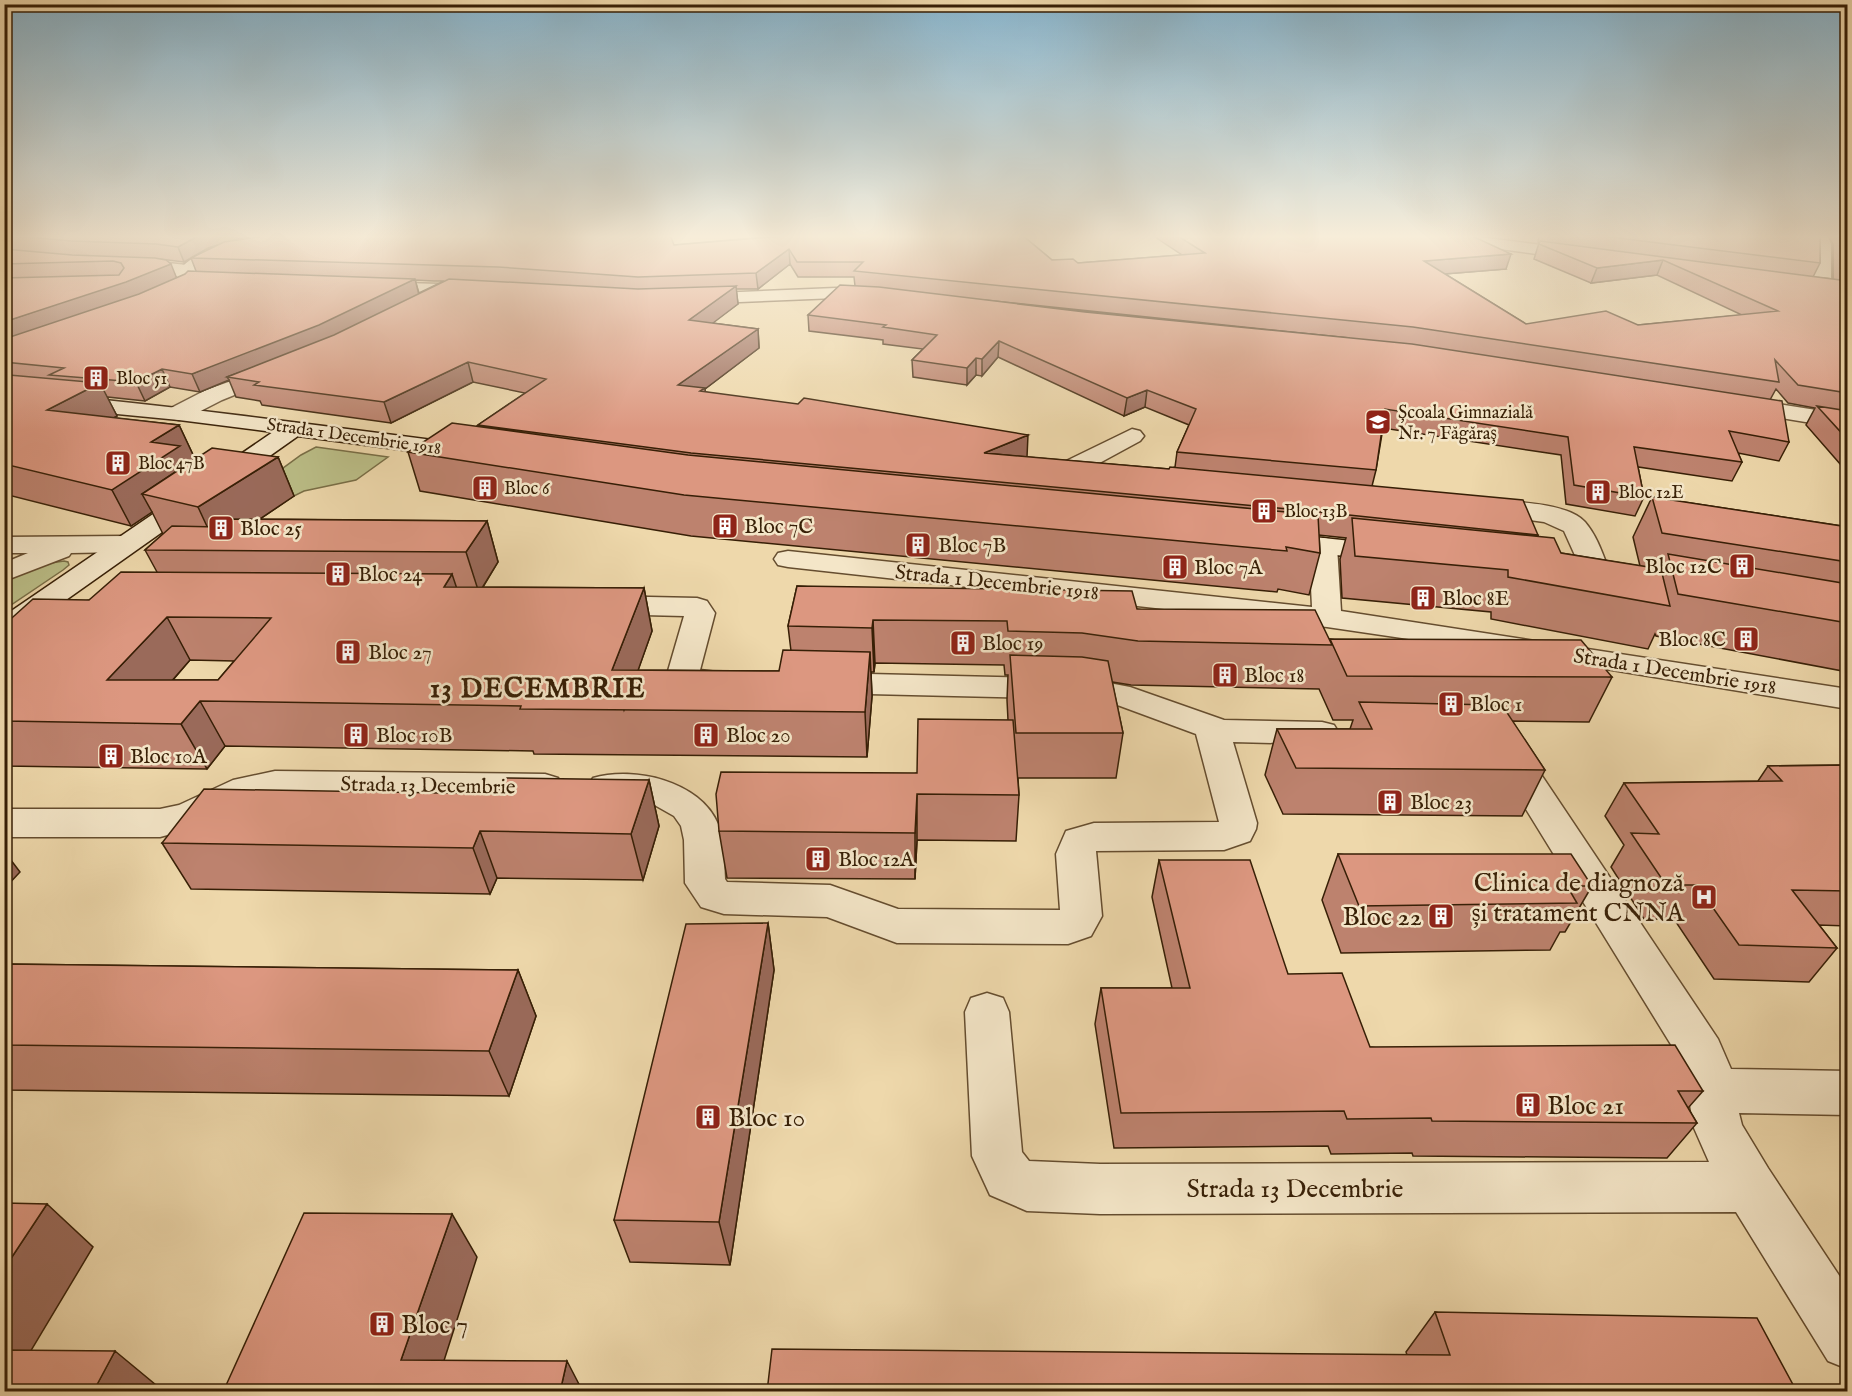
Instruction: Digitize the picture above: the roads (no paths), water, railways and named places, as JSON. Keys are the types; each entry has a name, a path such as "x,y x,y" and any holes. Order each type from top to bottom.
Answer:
{"street":[{"path":"419,305 428,300"},
{"path":"179,413 221,392 292,366"},
{"name":"Strada 1 Decembrie 1918","path":"4,396 179,413 492,455"},
{"path":"1719,402 1848,422"},
{"path":"4,630 294,428"},
{"path":"1129,477 1069,469 1132,436"},
{"path":"1463,506 1541,515 1569,522 1577,530 1607,578 1567,572"},
{"path":"1252,539 1414,556"},
{"path":"4,544 125,544"},
{"path":"4,573 72,544"},
{"path":"1323,546 1327,618"},
{"name":"Strada 1 Decembrie 1918","path":"788,559 1327,618 1545,650 1848,699"},
{"path":"45,602 86,602"},
{"path":"574,606 698,607 700,613 684,668 687,677 703,681 1088,689 1118,694 1212,729 1240,732 1350,734"},
{"name":"Strada 13 Decembrie","path":"4,823 160,823 188,817 246,789 275,784 646,789 669,795 695,816 703,840 705,883 715,896 830,901 897,926 1068,927 1076,924 1081,916 1075,854 1080,841 1094,837 1224,836 1237,831 1238,823 1212,729"},
{"path":"1478,736 1496,743 1514,759 1702,1054 1708,1067 1720,1131 1752,1187 1848,1341"},
{"name":"Strada 13 Decembrie","path":"987,1012 997,1156 1008,1177 1027,1186 1100,1188 1752,1187"},
{"path":"1713,1091 1848,1093"}],"place":[{"name":"Bloc 51","path":"96,378"},
{"name":"Școala Gimnazială Nr. 7 Făgăraș","path":"1378,422"},
{"name":"Bloc 47B","path":"118,463"},
{"name":"Bloc 6","path":"485,488"},
{"name":"Bloc 12E","path":"1598,492"},
{"name":"Bloc 13B","path":"1264,511"},
{"name":"Bloc 7C","path":"725,526"},
{"name":"Bloc 25","path":"221,528"},
{"name":"Bloc 7B","path":"918,545"},
{"name":"Bloc 12C","path":"1742,566"},
{"name":"Bloc 7A","path":"1175,567"},
{"name":"Bloc 24","path":"338,574"},
{"name":"Bloc 8E","path":"1423,598"},
{"name":"Bloc 8C","path":"1746,639"},
{"name":"Bloc 19","path":"963,643"},
{"name":"Bloc 27","path":"348,652"},
{"name":"Bloc 18","path":"1225,675"},
{"name":"Bloc 1","path":"1451,704"},
{"name":"Bloc 10B","path":"356,735"},
{"name":"Bloc 20","path":"706,735"},
{"name":"Bloc 10A","path":"111,756"},
{"name":"Bloc 23","path":"1390,802"},
{"name":"Bloc 12A","path":"818,859"},
{"name":"Clinica de diagnoză și tratament CNNA","path":"1704,897"},
{"name":"Bloc 22","path":"1441,916"},
{"name":"Bloc 21","path":"1528,1105"},
{"name":"Bloc 10","path":"708,1117"},
{"name":"Bloc 7","path":"382,1324"}],"district":[{"name":"13 DECEMBRIE","path":"538,688"}]}
